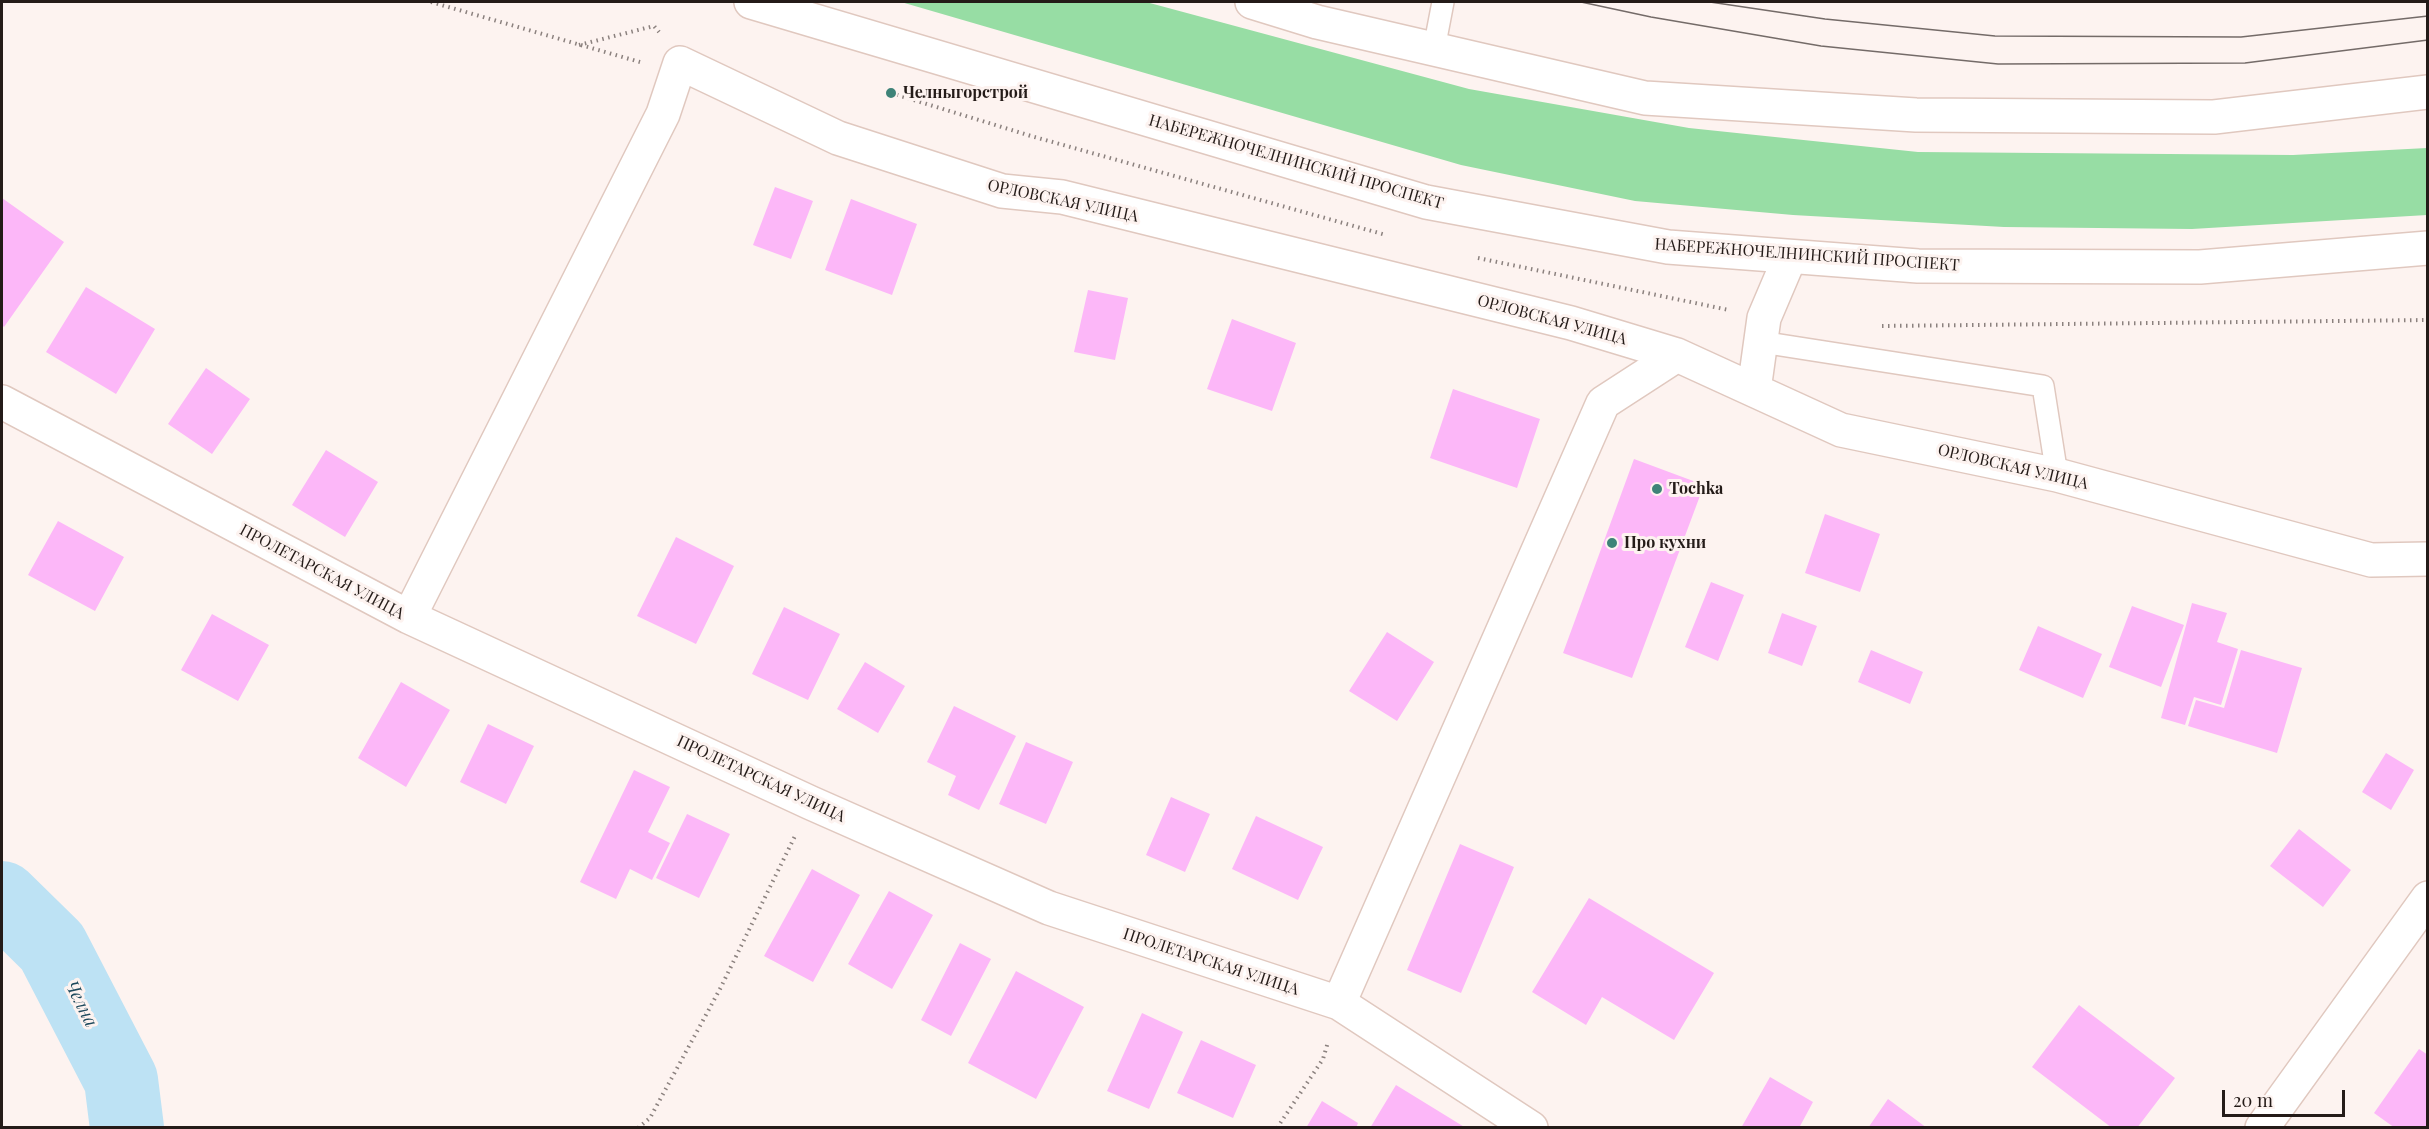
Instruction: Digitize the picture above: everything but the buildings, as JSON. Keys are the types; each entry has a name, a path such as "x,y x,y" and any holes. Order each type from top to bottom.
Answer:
{"street":[{"name":"НАБЕРЕЖНОЧЕЛНИНСКИЙ ПРОСПЕКТ","path":"751,2 1426,202 1668,247 1918,266 2200,267 2427,248"},
{"path":"1252,2 1317,22 1645,98 1916,115 2214,117 2427,92"},
{"path":"409,617 663,114 680,63"},
{"name":"ОРЛОВСКАЯ УЛИЦА","path":"680,63 838,138 1002,191 1062,197 1571,323 1677,355 1841,430 2057,476 2371,560 2427,559"},
{"path":"1754,390 1764,318 1790,257"},
{"path":"1339,1004 1603,403 1677,355"},
{"name":"ПРОЛЕТАРСКАЯ УЛИЦА","path":"2,402 409,617 811,803 1048,908 1339,1004 1531,1128"},
{"path":"2262,1128 2427,898"}],"lane":[{"path":"1434,49 1443,2"},
{"path":"1761,342 2043,386 2057,476"}],"path":[{"path":"430,2 579,45 665,69 680,63 654,26 579,45"},
{"path":"638,1128 651,1118 720,989 811,803"},
{"path":"1277,1128 1323,1059 1339,1004"}],"green space":[{"path":"901,2 1146,2 1469,89 1689,128 1918,152 2293,155 2427,148 2427,215 2192,229 2004,227 1793,215 1635,201 1461,165"}],"waterway":[{"name":"Челна","path":"2,898 52,947 121,1080 127,1128"}],"tram line":[{"path":"1581,2 1651,17 1821,46 1998,64 2245,63 2428,40"},
{"path":"1710,2 1825,19 1995,36 2241,37 2428,16"}],"place":[{"name":"Челныгорстрой","path":"891,93"},
{"name":"Tochka","path":"1657,489"},
{"name":"Про кухни","path":"1612,543"}]}
